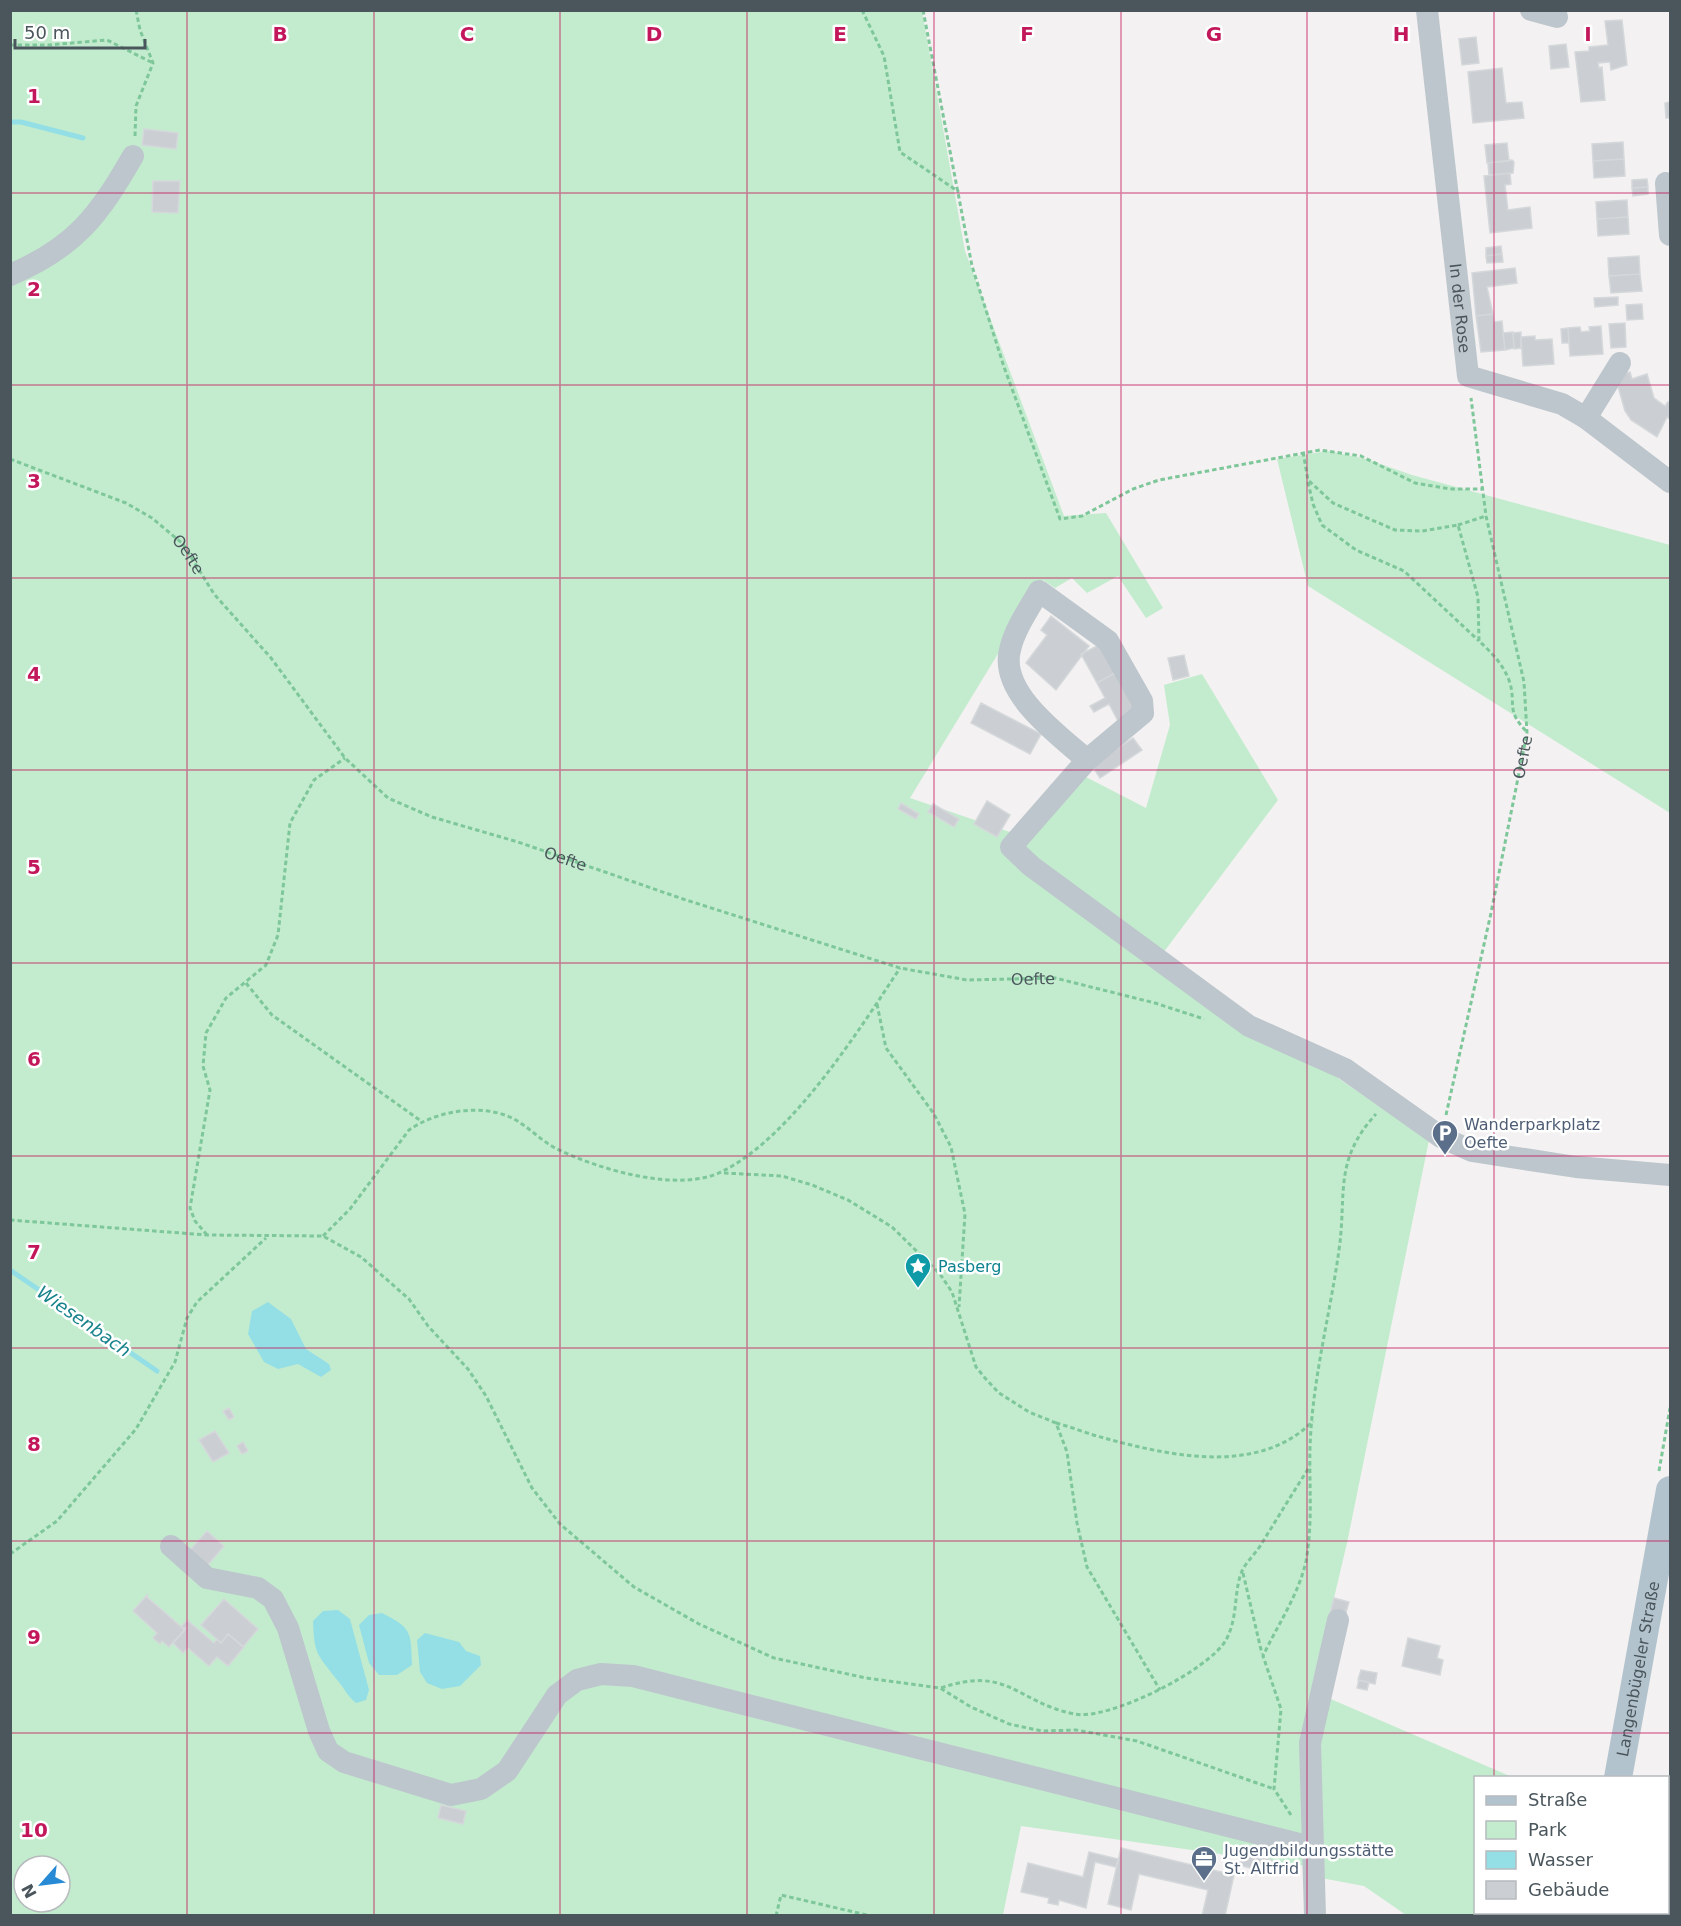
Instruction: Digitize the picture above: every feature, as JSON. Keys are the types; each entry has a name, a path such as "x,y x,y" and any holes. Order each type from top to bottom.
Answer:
{"main road":[{"name":"Langenbügeler Straße","path":"1618,1776 1671,1490"}],"street":[{"name":"In der Rose","path":"1427,10 1468,375 1562,404 1586,418 1671,482"},
{"path":"1531,10 1557,17"},
{"path":"10,274 30,266 83,231 115,187 133,156"},
{"path":"1666,183 1671,235"},
{"path":"1586,418 1620,363"},
{"path":"1087,760 1028,705 1012,683 1009,651 1039,591 1108,641 1142,701 1143,713 1087,760 1011,847 1031,866 1249,1026 1345,1069 1441,1137 1472,1151 1576,1167 1671,1175"},
{"path":"171,1546 207,1578 258,1588 273,1599 288,1628 319,1731 328,1751 344,1762 452,1795 481,1789 507,1771 557,1695 578,1680 601,1674 633,1676 1311,1847"},
{"path":"1315,1916 1311,1847 1310,1743 1338,1620"}],"path":[{"path":"133,156 136,105 153,63 140,30 136,10"},
{"path":"862,10 884,56 900,152 959,192"},
{"path":"923,10 972,266 986,316 1060,519 1082,516 1133,489 1160,480 1303,452 1339,451 1374,462 1415,483 1450,489 1482,489"},
{"path":"10,45 48,45 107,40 153,63"},
{"name":"Oefte","path":"1441,1137 1491,913 1527,733 1520,658 1486,516 1468,375"},
{"path":"1303,452 1313,504 1322,525 1356,550 1404,571 1479,641 1502,667 1511,687 1513,714 1527,733"},
{"name":"Oefte","path":"10,459 126,503 152,518 183,544 214,594 272,658 345,758 388,798 432,817 518,842 683,899 900,969 967,980 1054,978 1155,1003 1207,1020"},
{"path":"1308,480 1333,502 1395,530 1422,531 1458,525 1486,516"},
{"path":"1458,525 1478,597 1479,641"},
{"path":"207,1235 195,1221 190,1208 210,1090 203,1066 206,1033 226,998 266,965 278,935 290,823 314,780 345,758"},
{"path":"721,1173 762,1146 831,1069 900,969"},
{"path":"246,983 272,1015 421,1121"},
{"path":"877,1004 886,1048 934,1114 951,1147 965,1214 958,1308"},
{"path":"1263,1656 1299,1583 1305,1563 1309,1538 1313,1420 1339,1249 1344,1176 1352,1148 1364,1127 1390,1102"},
{"path":"323,1236 350,1209 409,1130 421,1121 462,1111 488,1110 511,1117 555,1148 606,1169 636,1176 687,1180 721,1173 782,1176 812,1185 875,1215 892,1227 940,1274 958,1308 976,1367 999,1393 1029,1412 1103,1438 1175,1454 1225,1457 1278,1446 1298,1436 1313,1420"},
{"path":"10,1220 207,1235 266,1238 323,1236 361,1257 409,1299 428,1326 468,1369 486,1396 532,1488 560,1524 634,1587 699,1624 774,1658 866,1678 940,1688 980,1679 1002,1682 1059,1711 1079,1715 1137,1701 1160,1690 1204,1662 1225,1642 1235,1621 1242,1570 1311,1464"},
{"path":"10,1554 57,1521 136,1429 175,1362 187,1318 197,1302 266,1238"},
{"path":"1056,1422 1066,1452 1077,1523 1087,1567 1160,1690"},
{"path":"940,1688 971,1707 1009,1724 1042,1731 1076,1730 1137,1741 1274,1789 1281,1709 1263,1656 1242,1570"},
{"path":"776,1916 781,1895 871,1916"}],"green space":[{"path":"11,11 922,11 965,251 1064,516 1106,513 1163,608 1146,618 1118,576 1087,593 1072,578 1055,588 1043,580 910,798 1025,837 1084,776 1146,808 1170,725 1164,685 1202,674 1278,800 1160,957 1429,1140 1347,1543 1312,1691 1510,1776 1474,1776 1474,1914 1578,1915 1406,1915 1364,1886 1321,1878 1306,1866 1021,1826 1003,1915 11,1916"},
{"path":"1328,451 1366,459 1412,475 1670,545 1670,813 1308,586 1277,459"}],"water":[{"path":"268,1302 291,1319 306,1349 329,1364 331,1370 321,1377 298,1364 278,1369 264,1362 248,1334 252,1311"},
{"path":"338,1610 350,1619 369,1690 366,1700 356,1703 316,1649 313,1621 323,1611"},
{"path":"382,1613 404,1627 410,1638 412,1665 397,1675 379,1675 369,1663 359,1625 369,1615"},
{"path":"425,1633 459,1642 466,1651 480,1656 481,1665 460,1686 442,1689 427,1683 420,1672 417,1640"}],"building":[{"path":"1622,20 1627,65 1611,70 1610,62 1598,63 1599,68 1602,67 1605,100 1581,102 1575,52 1589,51 1589,47 1608,45 1605,21"},
{"path":"1476,37 1479,63 1462,65 1459,39"},
{"path":"1566,44 1569,67 1551,69 1549,46"},
{"path":"1502,68 1506,103 1522,102 1524,118 1473,123 1468,72"},
{"path":"1670,102 1670,118 1666,118 1665,103"},
{"path":"144,129 178,133 176,149 142,145"},
{"path":"1623,142 1624,159 1593,161 1592,144"},
{"path":"1507,143 1509,161 1487,163 1485,145"},
{"path":"1624,159 1625,176 1594,178 1593,161"},
{"path":"1512,160 1514,162 1513,173 1489,175 1488,163"},
{"path":"1510,173 1511,184 1505,185 1508,210 1530,207 1532,228 1490,233 1484,176"},
{"path":"1647,179 1648,187 1632,188 1632,180"},
{"path":"153,181 180,181 178,213 152,212"},
{"path":"1648,187 1648,194 1633,196 1632,188"},
{"path":"1627,200 1628,217 1597,219 1596,202"},
{"path":"1628,217 1629,234 1598,236 1597,219"},
{"path":"1501,246 1502,254 1486,256 1486,248"},
{"path":"1502,254 1503,262 1487,263 1486,256"},
{"path":"1639,256 1640,274 1609,276 1608,258"},
{"path":"1515,268 1517,283 1487,287 1493,314 1476,316 1472,273"},
{"path":"1640,274 1642,291 1611,293 1609,276"},
{"path":"1618,297 1618,305 1595,307 1594,298"},
{"path":"1642,304 1643,319 1627,320 1626,305"},
{"path":"1493,314 1494,322 1502,321 1505,350 1481,352 1476,316"},
{"path":"1625,323 1626,347 1611,348 1609,324"},
{"path":"1601,326 1603,354 1570,356 1568,328 1580,327 1581,332 1590,331 1589,327"},
{"path":"1568,328 1569,343 1562,343 1561,329"},
{"path":"1513,332 1514,348 1505,350 1503,333"},
{"path":"1521,332 1521,348 1514,349 1513,333"},
{"path":"1535,336 1535,340 1552,339 1554,364 1523,366 1521,337"},
{"path":"1630,372 1632,379 1647,374 1654,398 1665,406 1668,402 1670,404 1670,419 1667,417 1657,437 1631,420 1625,411 1617,383 1618,376"},
{"path":"1051,616 1089,646 1056,690 1026,663 1047,635 1041,630"},
{"path":"1099,645 1115,673 1097,683 1081,654"},
{"path":"1184,655 1189,676 1173,680 1168,658"},
{"path":"1115,673 1136,711 1118,721 1109,704 1094,712 1090,706 1105,698 1097,683"},
{"path":"981,703 1041,734 1030,754 971,723"},
{"path":"1133,738 1142,750 1100,778 1092,766"},
{"path":"987,801 1010,815 997,837 974,824"},
{"path":"901,803 919,814 916,819 898,809"},
{"path":"933,804 959,819 954,827 928,812"},
{"path":"229,1408 234,1417 229,1420 223,1411"},
{"path":"215,1431 229,1453 213,1462 199,1440"},
{"path":"243,1442 248,1451 242,1454 237,1446"},
{"path":"207,1531 224,1546 207,1566 189,1551"},
{"path":"148,1594 147,1597 184,1629 186,1628 169,1647 153,1638 157,1633 133,1611"},
{"path":"1334,1598 1349,1602 1345,1616 1330,1613"},
{"path":"224,1599 258,1629 243,1647 228,1634 221,1643 201,1625"},
{"path":"187,1620 214,1643 217,1639 221,1643 228,1634 244,1647 228,1666 217,1657 209,1666 188,1648 183,1653 173,1643 185,1630 186,1628 181,1627"},
{"path":"1408,1638 1440,1646 1437,1658 1443,1660 1440,1675 1402,1666"},
{"path":"1361,1670 1377,1673 1375,1684 1358,1680"},
{"path":"1359,1680 1369,1682 1367,1690 1357,1688"},
{"path":"441,1805 466,1811 463,1824 438,1818"},
{"name":"Jugendbildungsstätte St. Altfrid","path":"1121,1848 1234,1875 1225,1916 1202,1916 1208,1890 1139,1874 1131,1910 1108,1904"},
{"path":"1089,1852 1118,1859 1116,1867 1095,1862 1086,1908 1059,1900 1058,1905 1048,1903 1049,1898 1021,1892 1028,1863 1083,1877"},
{"path":"1242,1852 1272,1860 1269,1873 1239,1865"}],"waterway":[{"path":"10,122 21,122 83,138"},
{"name":"Wiesenbach","path":"10,1270 157,1371"}],"place":[{"name":"Wanderparkplatz Oefte","path":"1445,1156"},
{"name":"Pasberg","path":"918,1289"},
{"name":"Jugendbildungsstätte St. Altfrid","path":"1204,1882"}]}
